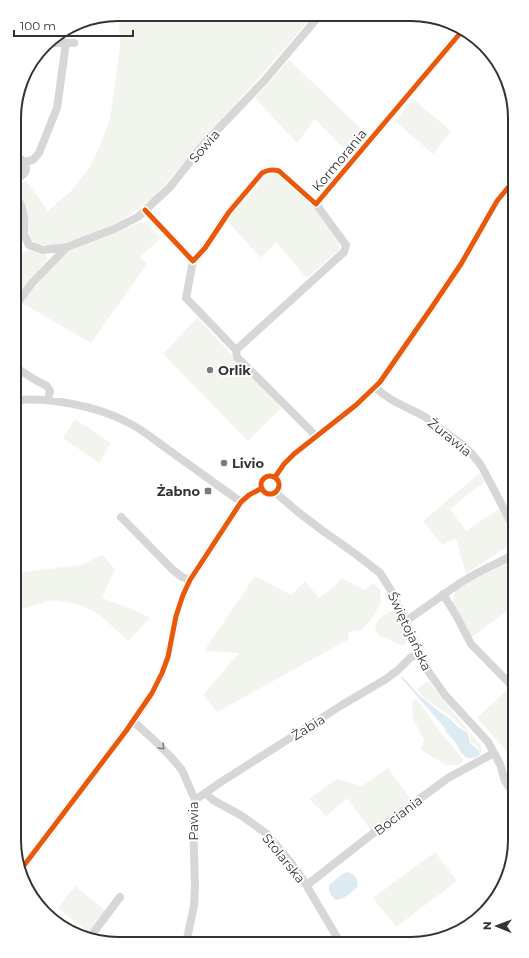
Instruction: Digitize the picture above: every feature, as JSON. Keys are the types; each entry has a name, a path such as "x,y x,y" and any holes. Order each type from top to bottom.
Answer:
{"street":[{"name":"Sowia","path":"21,206 24,218 24,234 29,245 43,250 67,247 114,229 138,217 170,187 204,144 264,82 315,21"},
{"name":"Kormorania","path":"193,262 205,248 229,212 262,173 268,170 279,170 316,204 459,34"},
{"path":"24,162 33,160 39,153 57,108 70,43 56,44"},
{"path":"21,160 26,166 26,171 21,176"},
{"path":"275,477 284,464 294,454 351,410 380,382 461,264 497,201 508,188"},
{"path":"236,350 344,252 346,245 316,204"},
{"path":"145,210 193,262 186,298 236,350 238,357 316,436"},
{"name":"Sowia","path":"21,298 33,282 67,247"},
{"path":"21,371 47,386 50,391 48,400"},
{"name":"Żurawia","path":"375,387 382,394 398,404 422,415 462,444 475,457 482,467 508,517"},
{"path":"21,400 48,400 85,407 127,422 142,430 241,502"},
{"path":"270,476 275,477 280,485 279,489 276,493 272,494 264,492 262,483 265,478 270,476"},
{"path":"25,866 133,721 152,693 168,657 176,616 190,580 241,502 262,488"},
{"name":"Świętojańska","path":"276,493 308,520 380,573 392,592 428,671 457,709 488,742 500,764 505,782 508,786"},
{"path":"121,517 173,570 182,577 190,580"},
{"path":"406,621 443,594 479,572 508,558"},
{"path":"443,594 457,617 470,644 508,682"},
{"name":"Żabia","path":"195,800 342,705 386,679 410,658 419,653"},
{"name":"Pawia","path":"133,721 155,740 182,770 195,800 193,818 195,886 194,906 187,937"},
{"name":"Bociania","path":"307,885 376,831 448,778 494,753"},
{"name":"Stolarska","path":"205,793 213,800 242,816 267,834 307,885 337,937"},
{"path":"93,934 120,897"}],"shaded area":[{"path":"119,21 309,21 154,197 121,221 78,239 53,246 40,245 31,240 23,200 21,198 21,183 26,181 48,211 71,191 90,167 110,119 120,48"},
{"path":"289,60 368,135 350,155 315,119 297,143 255,98"},
{"path":"503,87 505,95 500,91"},
{"path":"413,99 451,131 433,154 395,121"},
{"path":"274,174 281,176 315,208 340,241 339,250 307,278 276,242 261,258 227,221 267,175"},
{"path":"141,222 148,224 161,238 140,257 147,264 91,343 22,303 54,264 73,248"},
{"path":"29,250 47,254 47,260 21,293 21,253"},
{"path":"197,318 282,407 248,441 163,354"},
{"path":"75,419 111,443 99,463 63,438"},
{"path":"480,473 484,482 450,509 466,531 500,508 508,525 508,546 466,574 456,538 442,545 423,521"},
{"path":"102,555 115,569 102,598 132,609 150,618 128,641 100,615 81,605 53,600 21,609 21,572 81,565"},
{"path":"508,560 508,610 471,638 453,603 455,591"},
{"path":"255,576 291,595 305,581 319,598 333,588 342,578 364,590 373,583 380,590 381,603 370,621 361,630 348,632 349,639 217,712 203,695 239,653 204,651"},
{"path":"390,611 395,613 407,641 405,645 400,645 380,636 375,630 378,621"},
{"path":"401,675 420,696 449,718 458,727 468,733 470,743 478,750 480,754 472,758 464,756 444,727 402,679"},
{"path":"428,681 481,746 481,755 477,746 471,743 470,734 450,716 423,697 417,689"},
{"path":"508,689 508,753 477,718"},
{"path":"416,698 441,733 464,760 458,765 446,765 421,750 424,740 413,719 412,702"},
{"path":"388,768 412,801 372,832 347,798 326,816 309,799 337,779 362,786"},
{"path":"435,852 457,881 396,927 373,898"},
{"path":"348,872 356,878 358,882 357,887 350,894 335,900 329,892 329,885 344,873"},
{"path":"75,886 106,911 88,932 58,908"}],"cycle path":[{"path":"145,210 193,261 205,248 229,212 264,172 272,170 279,171 316,204 459,34"},
{"path":"275,477 284,464 294,454 356,405 380,382 461,264 497,201 508,188"},
{"path":"270,476 276,479 279,485 276,491 270,494 264,491 261,485 264,479 270,476"},
{"path":"24,865 126,731 152,693 168,657 176,616 190,580 241,502 249,495 262,488"}],"place":[{"name":"Orlik","path":"210,370"},
{"name":"Livio","path":"224,463"},
{"name":"Żabno","path":"208,491"}]}
